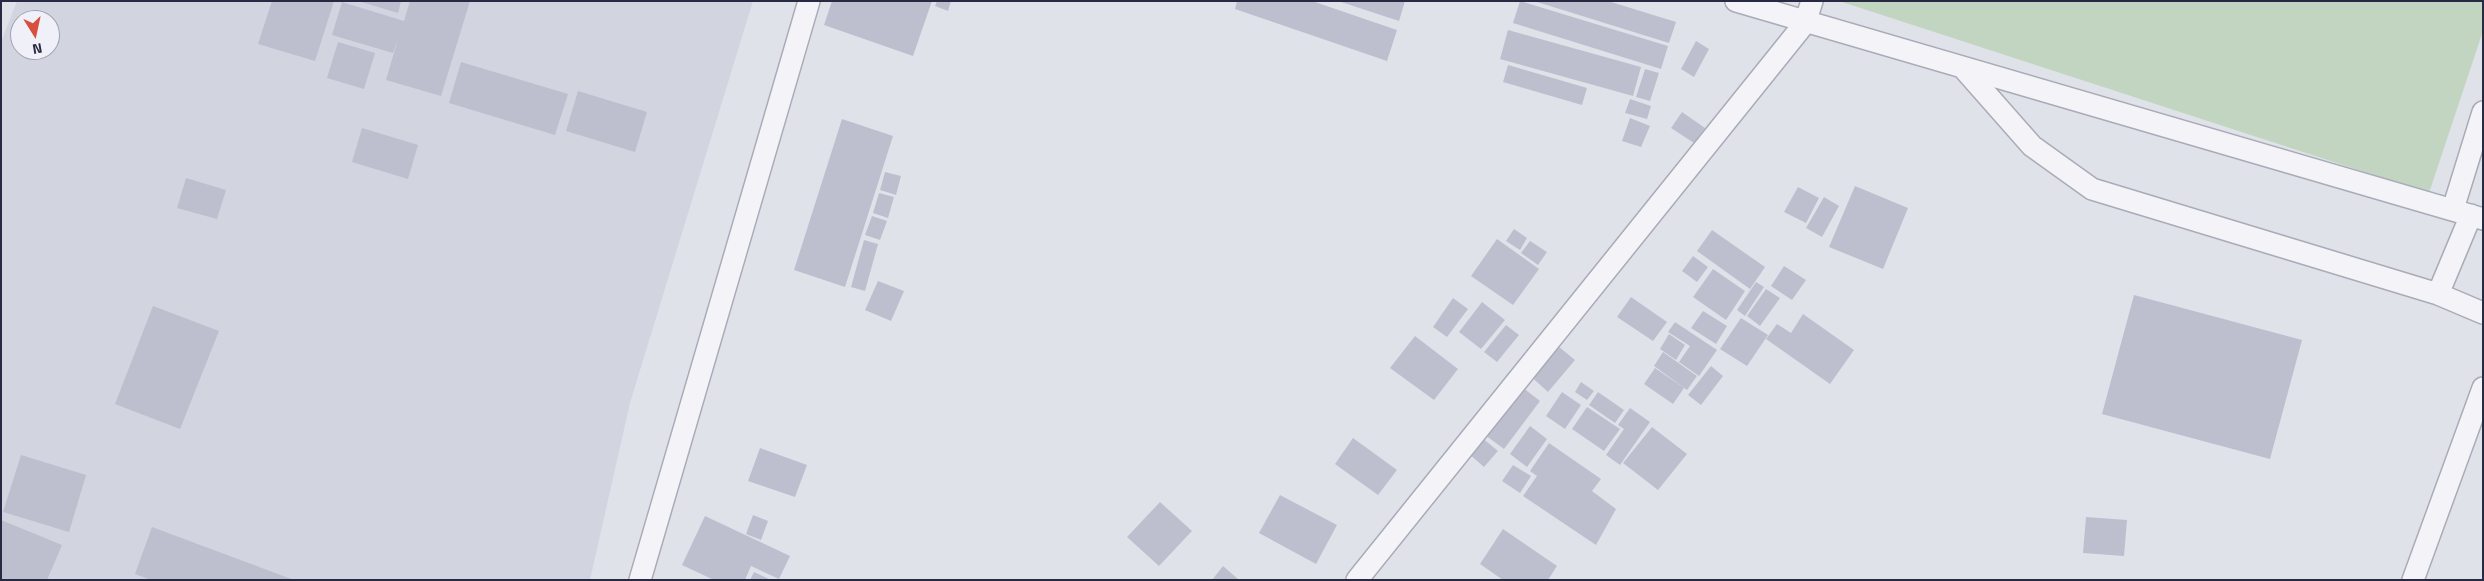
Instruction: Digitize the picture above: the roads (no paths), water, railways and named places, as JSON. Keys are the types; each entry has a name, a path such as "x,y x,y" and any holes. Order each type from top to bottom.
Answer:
{"lane":[{"path":"640,580 809,1"},
{"path":"1736,1 1805,23 2469,214"},
{"path":"1357,580 1805,23 1812,1"},
{"path":"1965,69 2032,146 2092,189 2438,294 2483,313"},
{"path":"2438,294 2469,214 2483,112"},
{"path":"2409,579 2483,388"}]}
